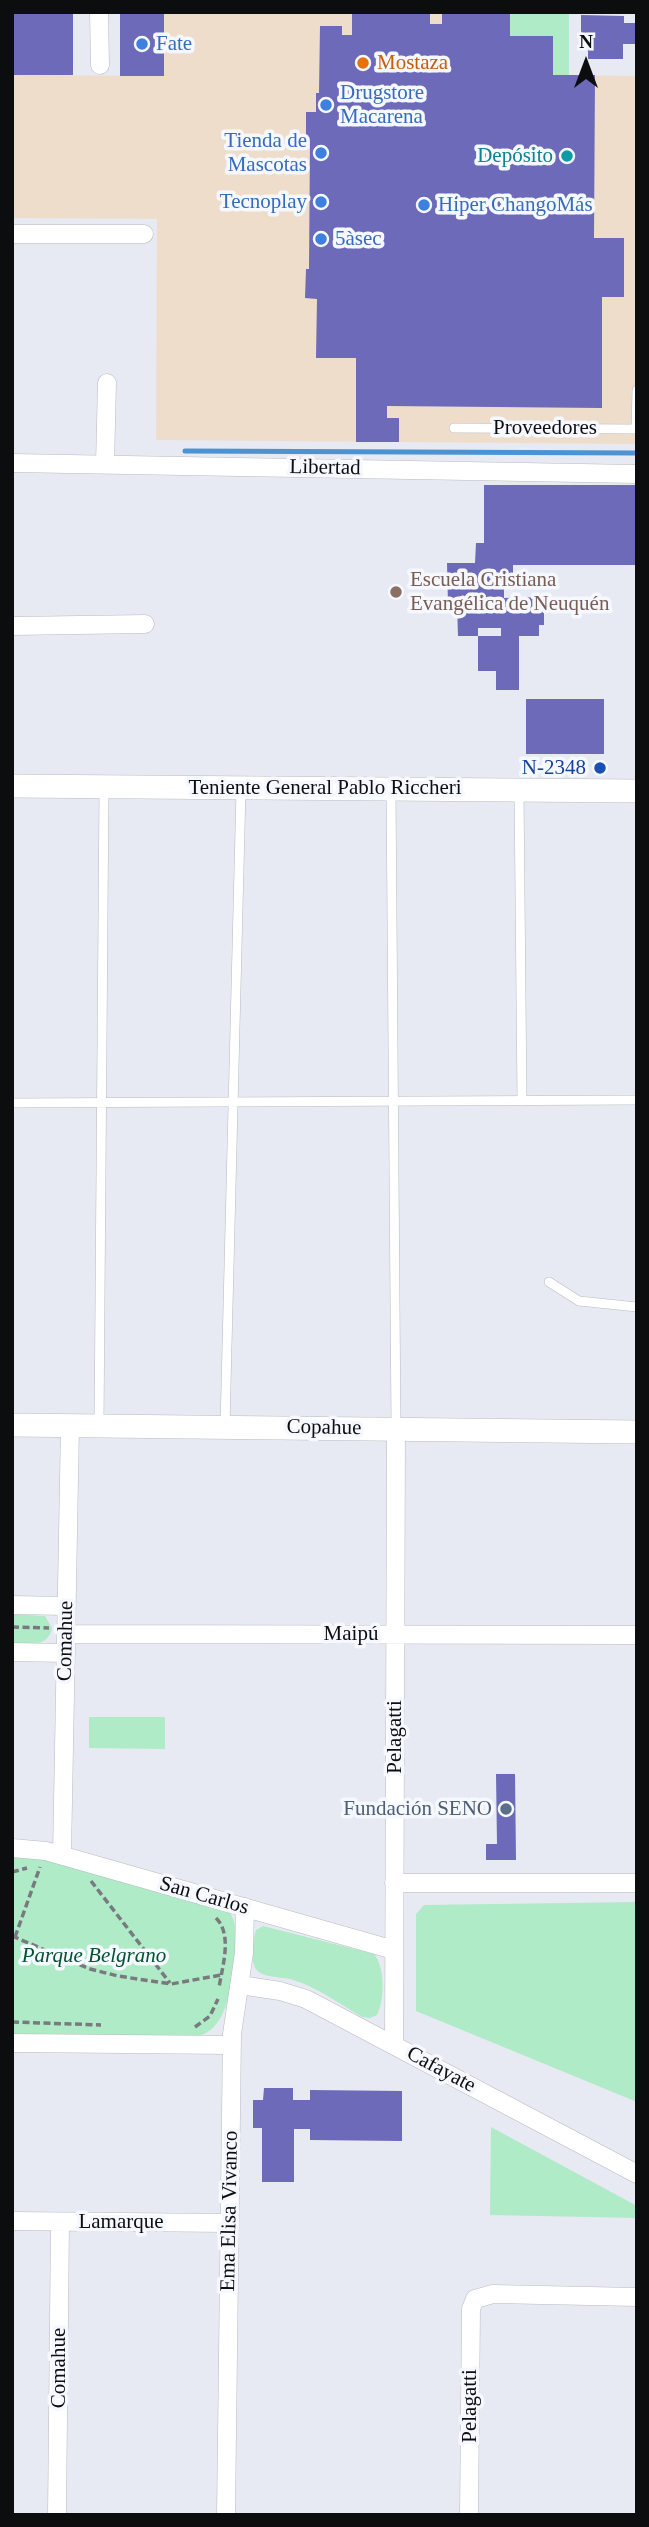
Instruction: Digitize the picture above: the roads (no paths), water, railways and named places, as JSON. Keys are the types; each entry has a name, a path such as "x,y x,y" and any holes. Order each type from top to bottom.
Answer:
{"street":[{"path":"99,12 100,65"},
{"path":"12,233 144,234"},
{"path":"105,464 107,383"},
{"name":"Libertad","path":"12,463 637,474"},
{"path":"12,626 145,624"},
{"name":"Teniente General Pablo Riccheri","path":"12,786 637,791"},
{"name":"Copahue","path":"12,1425 637,1432"},
{"name":"Comahue","path":"62,1855 66,1653 59,1631 66,1606 70,1426"},
{"name":"Pelagatti","path":"394,2045 396,1429"},
{"path":"12,1605 66,1606"},
{"name":"Maipú","path":"59,1631 637,1634"},
{"path":"12,1652 66,1653"},
{"name":"San Carlos","path":"12,1848 37,1849 62,1855 394,1950"},
{"path":"394,1884 637,1883"},
{"name":"Ema Elisa Vivanco","path":"226,2515 232,2045 233,2014 244,1953 245,1908"},
{"name":"Cafayate","path":"240,1984 306,1999 637,2174"},
{"path":"12,2043 232,2045"},
{"name":"Lamarque","path":"12,2221 229,2223"},
{"name":"Comahue","path":"57,2515 60,2222"},
{"name":"Pelagatti","path":"469,2515 471,2309 475,2299 492,2294 637,2297"}],"lane":[{"name":"Proveedores","path":"454,428 637,429 637,390"},
{"path":"99,1426 104,787"},
{"path":"225,1427 241,788"},
{"path":"391,789 396,1429"},
{"path":"519,790 522,1101"},
{"path":"12,1103 637,1100"},
{"path":"549,1282 579,1301 637,1307"}],"waterway":[{"path":"185,451 637,453"}],"place":[{"name":"Fate","path":"142,44"},
{"name":"Mostaza","path":"363,63"},
{"name":"Drugstore Macarena","path":"326,105"},
{"name":"Tienda de Mascotas","path":"321,153"},
{"name":"Depósito","path":"567,156"},
{"name":"Tecnoplay","path":"321,202"},
{"name":"Hiper ChangoMás","path":"424,205"},
{"name":"5àsec","path":"321,239"},
{"name":"Escuela Cristiana Evangélica de Neuquén","path":"396,592"},
{"name":"N-2348","path":"600,768"},
{"name":"Fundación SENO","path":"506,1809"}],"park label":[{"name":"Parque Belgrano","path":"94,1956"}]}
